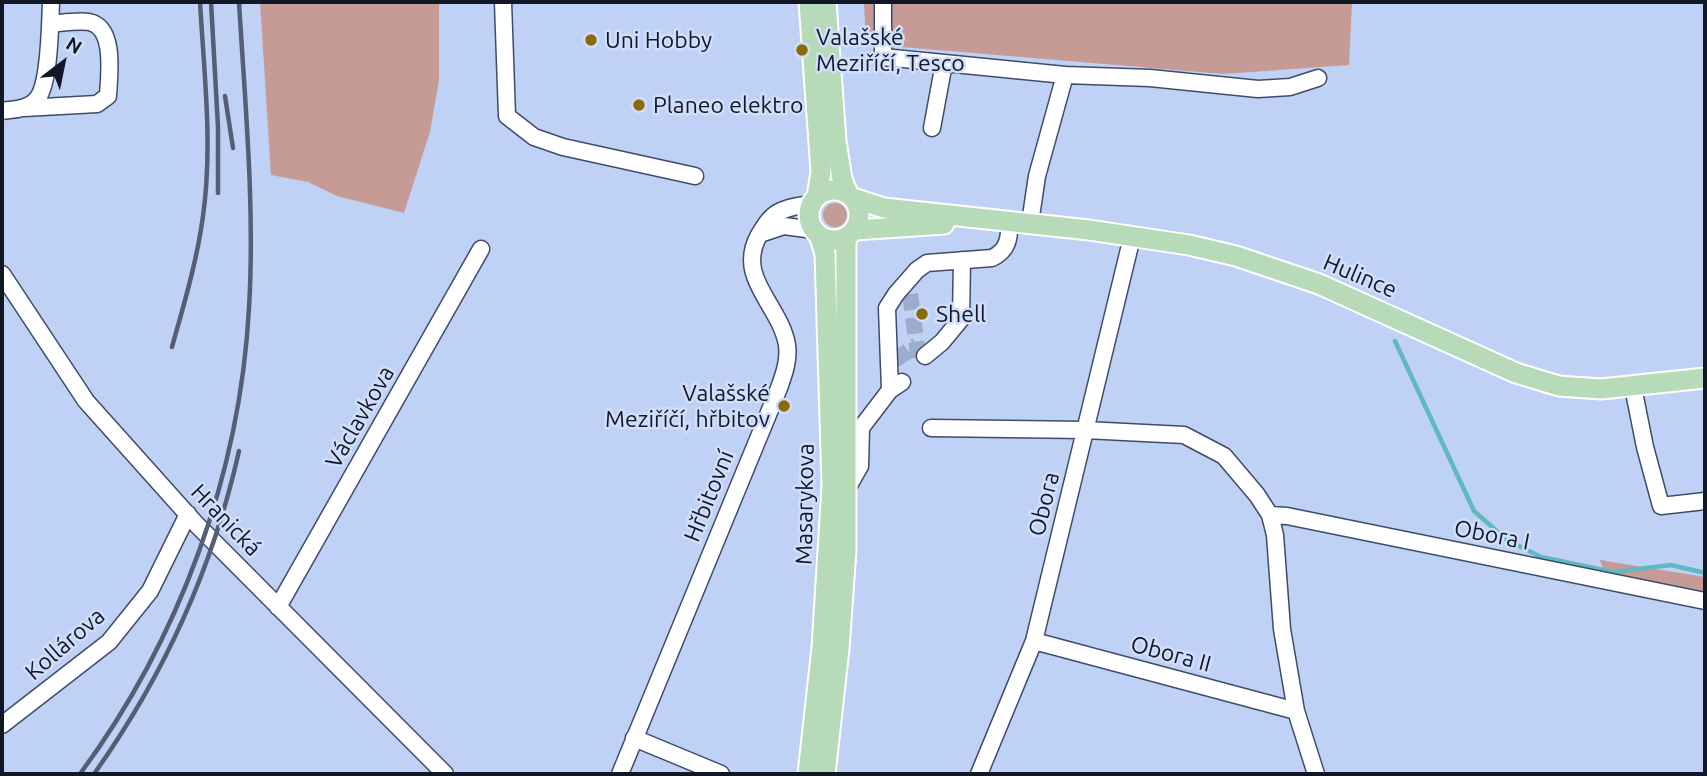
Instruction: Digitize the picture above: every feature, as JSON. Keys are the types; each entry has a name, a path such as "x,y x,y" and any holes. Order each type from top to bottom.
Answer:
{"main road":[{"path":"809,2 821,172 809,217 816,233 832,240 850,234 859,214 842,179 836,141 826,2"},
{"path":"815,200 822,193 835,190 850,196"},
{"name":"Hulince","path":"850,196 884,208 1020,222 1214,250 1293,274 1534,379 1571,388 1633,387 1705,378"},
{"name":"Hulince","path":"850,234 988,220"},
{"name":"Masarykova","path":"816,233 825,254 832,486 825,774"},
{"name":"Masarykova","path":"807,774 846,550 850,234"}],"street":[{"path":"24,108 38,99 44,84 51,2"},
{"path":"503,2 508,116 534,137 563,147 695,176"},
{"path":"883,2 883,57 1065,75 1150,78 1258,89 1290,87 1318,78"},
{"path":"2,111 97,104 108,96 108,41 101,28 91,22 50,24"},
{"path":"933,128 944,63"},
{"path":"848,487 860,466 861,428 896,386 887,308 909,287 917,270 927,263 998,255 1006,247 1020,222 1037,176 1065,75"},
{"path":"760,234 768,220 779,212 815,200"},
{"path":"760,234 784,226 816,233"},
{"name":"Hřbitovní","path":"620,774 779,388 787,362 787,345 780,324 752,269 752,251 760,234"},
{"name":"Obora","path":"979,774 1034,641 1132,237"},
{"name":"Václavkova","path":"278,607 481,249"},
{"path":"925,356 942,342 961,319 962,260"},
{"name":"Hranická","path":"2,274 86,401 188,514 445,774"},
{"path":"1633,387 1661,506 1705,501"},
{"path":"931,428 1085,430 1184,435 1224,456 1270,515 1275,535 1282,629 1296,711 1316,774"},
{"name":"Kollárova","path":"2,726 109,642 149,591 188,514"},
{"name":"Obora I","path":"1270,515 1705,601"},
{"name":"Obora II","path":"1034,641 1296,711"},
{"path":"634,738 721,774"}],"shaded area":[{"path":"260,2 439,2 439,80 430,132 404,213 337,196 308,182 271,175"},
{"path":"864,2 1352,2 1349,65 1223,74 866,44"},
{"path":"835,203 846,210 847,215 840,226 835,227 824,220 823,215 830,204"},
{"path":"1600,560 1705,577 1705,599 1608,582"}],"waterway":[{"path":"1395,341 1474,511 1507,540 1541,557 1613,572 1671,565 1705,573"}],"tunnel":[{"path":"910,294 919,362"},
{"path":"895,360 917,345"}],"railway":[{"path":"172,347 190,282 206,189 207,109 200,2"},
{"path":"211,2 218,127 218,193"},
{"path":"80,774 147,668 175,612 218,494 233,432 243,370 251,270 248,155 239,2"},
{"path":"225,96 233,148"},
{"path":"94,774 142,699 183,620 215,537 239,451"}],"place":[{"name":"Uni Hobby","path":"591,40"},
{"name":"Valašské Meziříčí, Tesco","path":"802,50"},
{"name":"Planeo elektro","path":"639,105"},
{"name":"Shell","path":"922,314"},
{"name":"Valašské Meziříčí, hřbitov","path":"784,406"}]}
